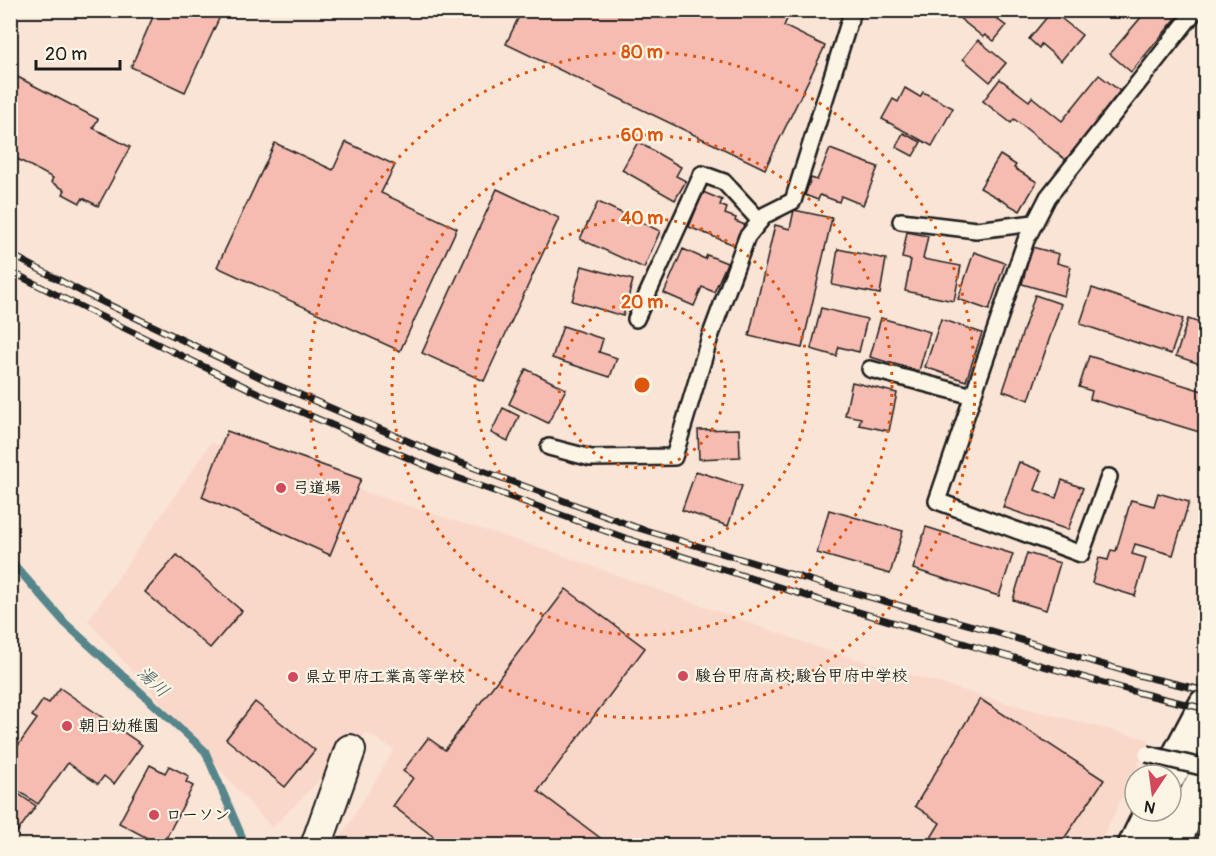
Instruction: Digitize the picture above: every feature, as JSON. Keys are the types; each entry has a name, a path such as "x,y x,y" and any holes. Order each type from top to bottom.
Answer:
{"main road":[{"path":"1159,763 1206,705"},
{"path":"1171,846 1206,776"},
{"path":"1135,846 1146,823"}],"street":[{"path":"316,846 350,750"}],"lane":[{"path":"549,447 591,458 674,457 710,337 747,237 765,214 793,201 852,10"},
{"path":"1109,477 1081,554 937,501 1026,240 1048,197 1194,11 1206,15"},
{"path":"636,319 702,174 724,182 760,221"},
{"path":"901,222 976,230 1035,224"},
{"path":"870,369 973,396"},
{"path":"1183,766 1206,768"}],"shaded area":[{"name":"駿台甲府高校;駿台甲府中学校","path":"211,443 544,549 820,648 1013,705 1150,740 1139,763 1123,763 1123,796 1099,845 336,845 394,750 366,733 272,828 88,621"}],"building":[{"path":"156,10 223,10 185,92 131,67"},
{"path":"522,10 791,10 784,26 825,46 765,169 506,44"},
{"path":"955,10 985,10 1006,26 994,41 985,35 983,37 953,13"},
{"path":"991,10 1003,10 998,17"},
{"path":"1137,10 1171,10 1178,16 1131,72 1110,54 1143,15"},
{"path":"1052,11 1082,35 1061,61 1041,44 1039,48 1029,39"},
{"path":"978,40 1006,63 990,82 963,59"},
{"path":"10,73 98,119 93,128 130,147 98,206 83,198 80,203 63,194 65,190 51,182 53,178 10,155"},
{"path":"1099,75 1120,91 1066,160 1014,119 1011,123 983,101 1000,79 1029,101 1032,97 1062,121"},
{"path":"905,88 920,97 923,92 953,108 932,146 882,119 893,99 898,102"},
{"path":"903,133 921,142 913,156 896,147"},
{"path":"346,142 395,165 381,193 457,228 400,351 217,267 275,143 333,170"},
{"path":"638,142 681,167 676,176 686,181 675,200 622,170"},
{"path":"830,149 878,167 863,205 841,196 839,202 820,195 818,200 805,195 811,178 817,180"},
{"path":"1000,155 1016,165 1014,168 1037,182 1020,211 980,188"},
{"path":"497,189 559,218 484,381 422,353"},
{"path":"703,192 722,200 720,205 727,208 725,214 745,225 737,246 689,227"},
{"path":"598,202 660,231 644,268 580,239"},
{"path":"794,210 832,218 802,348 749,336 775,225 790,229"},
{"path":"907,232 928,236 923,259 961,266 954,301 905,291 911,260 902,258"},
{"path":"1032,247 1059,254 1057,263 1071,267 1064,296 1022,284"},
{"path":"683,249 705,259 707,255 727,263 714,292 702,287 694,306 664,293"},
{"path":"838,249 886,259 880,294 832,285"},
{"path":"974,252 1005,263 989,310 958,299"},
{"path":"582,266 633,280 623,316 572,301"},
{"path":"1092,288 1183,319 1171,354 1080,324"},
{"path":"1035,295 1061,304 1029,400 1003,391"},
{"path":"821,308 867,319 859,352 839,347 836,356 811,349"},
{"path":"881,318 930,332 919,371 870,357"},
{"path":"941,319 982,333 966,381 925,367"},
{"path":"1188,319 1206,325 1206,366 1176,356"},
{"path":"563,326 603,339 599,352 617,358 610,377 552,358"},
{"path":"1089,356 1206,392 1206,434 1090,399 1092,391 1079,387"},
{"path":"526,369 566,389 548,423 509,404"},
{"path":"852,382 897,393 889,431 859,425 861,418 845,415"},
{"path":"503,408 519,416 508,441 491,433"},
{"path":"739,429 740,457 699,459 698,430"},
{"name":"弓道場","path":"227,431 361,479 330,555 202,497"},
{"path":"1019,462 1042,471 1035,490 1056,498 1062,480 1083,488 1068,530 1003,507"},
{"path":"696,471 742,486 728,526 682,510"},
{"path":"1158,493 1189,502 1173,555 1135,544 1132,554 1146,558 1135,596 1092,583 1099,558 1108,560 1111,550 1116,551 1131,500 1154,506"},
{"path":"829,510 903,531 890,574 817,553"},
{"path":"926,527 1013,554 999,596 913,569"},
{"path":"1027,553 1060,563 1046,610 1013,600"},
{"path":"177,555 242,611 210,648 145,592"},
{"path":"566,589 645,648 538,791 611,846 446,846 393,806 413,778 403,771 428,738 445,750"},
{"path":"60,688 142,745 114,784 104,776 98,784 68,763 38,804 10,785 10,757 37,719 32,716 43,700 49,703"},
{"path":"980,699 1104,780 1059,846 926,846 940,823 915,806"},
{"path":"255,702 315,750 285,787 226,739"},
{"path":"150,765 165,773 169,766 189,776 186,782 193,786 162,846 119,823"},
{"path":"11,789 36,806 18,831 10,826"}],"waterway":[{"name":"湯川","path":"10,560 65,623 205,751 246,846"}],"railway":[{"path":"10,254 82,292 268,381 445,457 635,527 1138,675 1206,691"},
{"path":"10,271 262,395 441,472 628,539 832,604 986,650 1206,709"}],"place":[{"name":"弓道場","path":"281,488"},
{"name":"駿台甲府高校;駿台甲府中学校","path":"683,676"},
{"name":"県立甲府工業高等学校","path":"293,677"},
{"name":"朝日幼稚園","path":"67,726"},
{"name":"ローソン","path":"154,815"}]}
